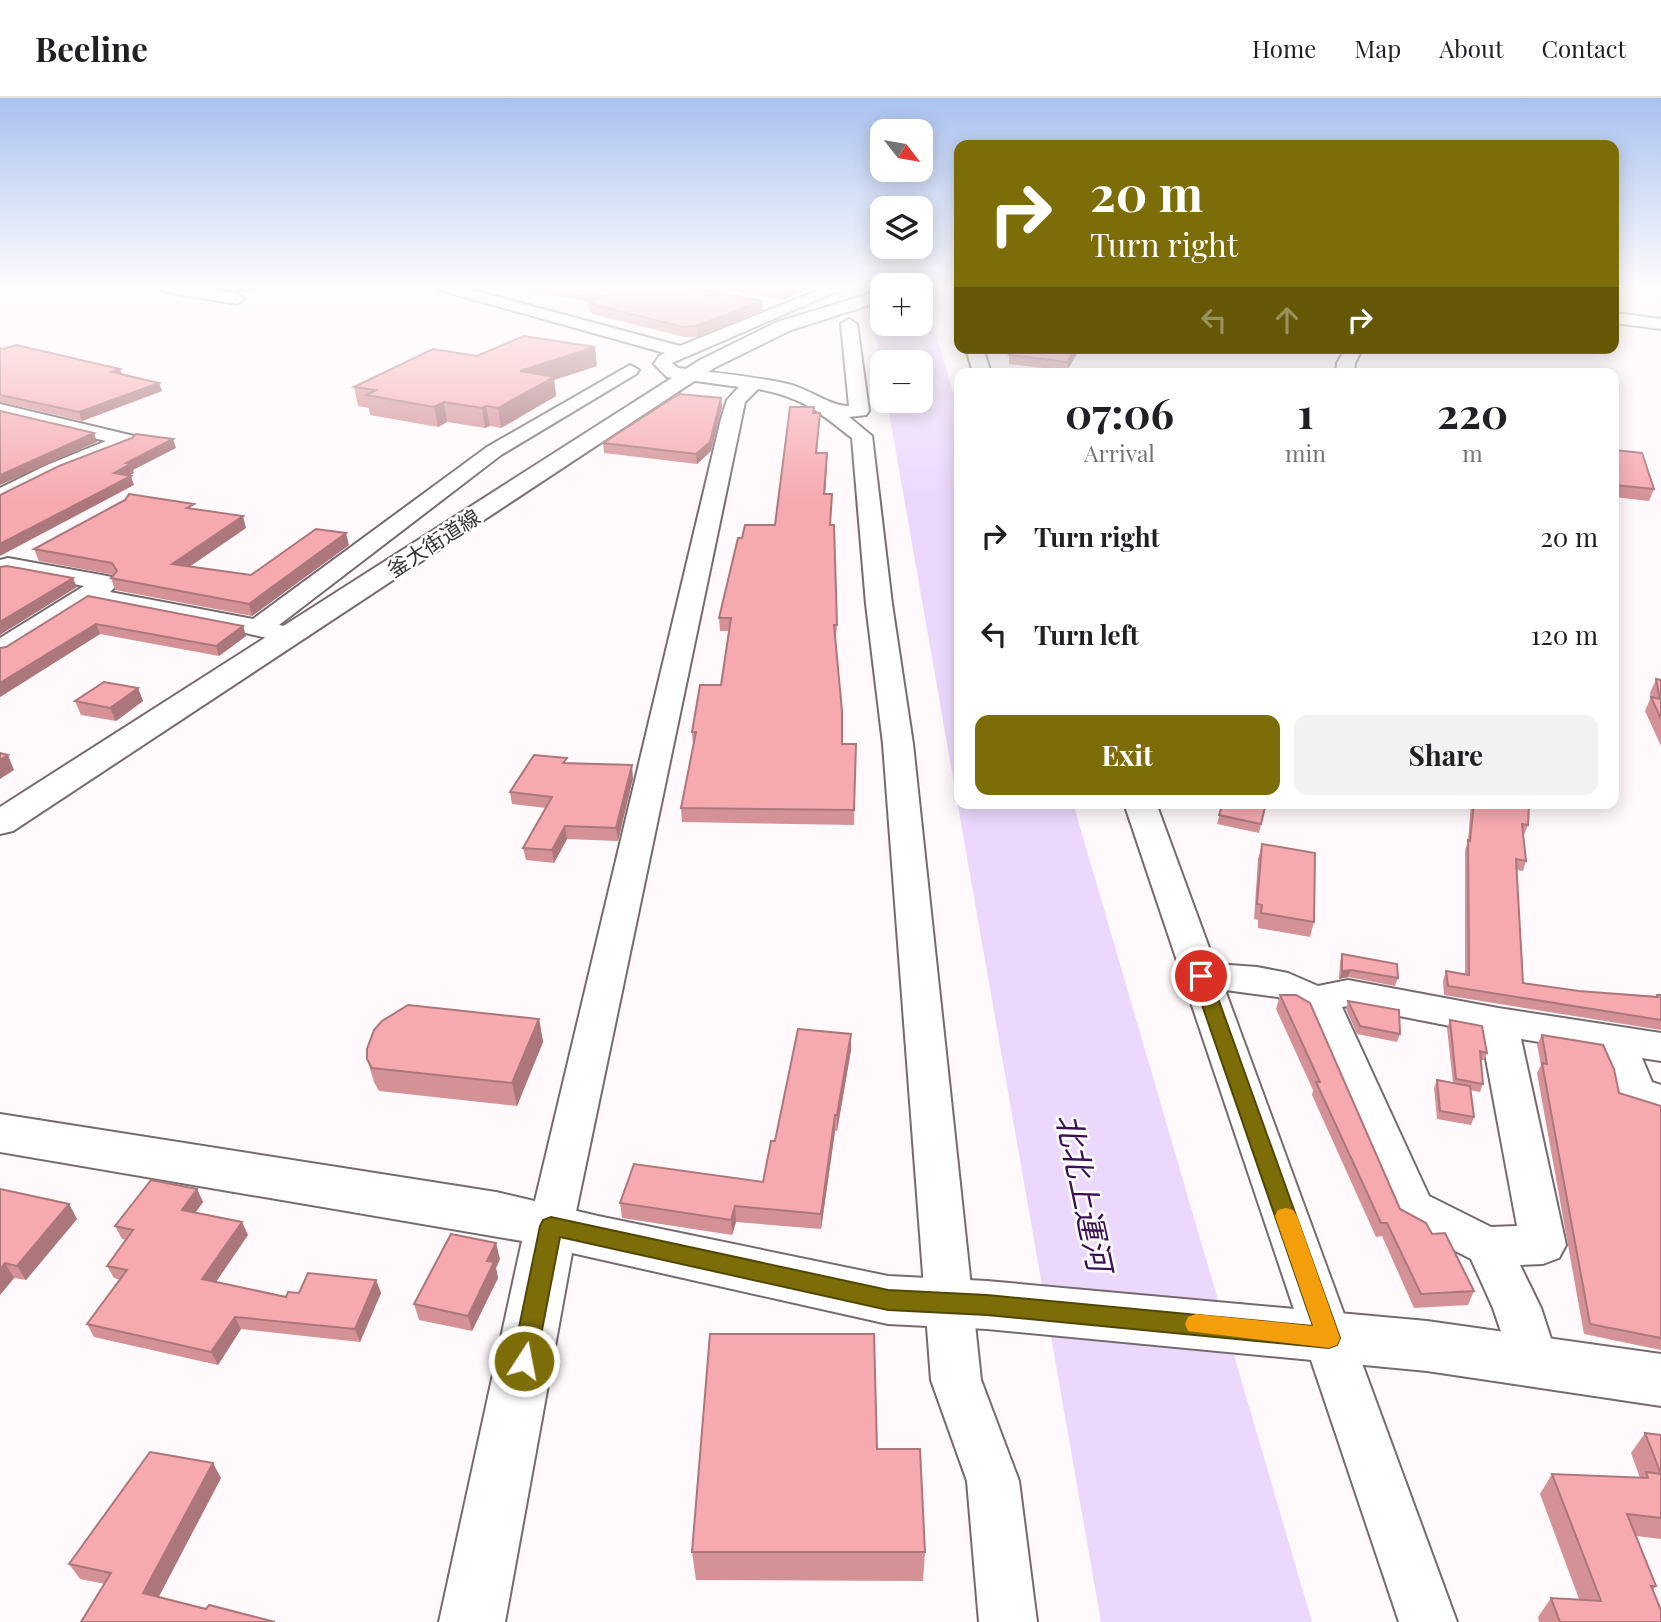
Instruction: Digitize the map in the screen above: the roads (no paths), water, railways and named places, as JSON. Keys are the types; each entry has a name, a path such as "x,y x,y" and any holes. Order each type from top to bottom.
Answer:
{"street":[{"path":"667,358 805,396 824,405 862,436 879,604 968,1304 956,1380 993,1481 1009,1622"},
{"path":"685,364 693,358"},
{"name":"釜大街道線","path":"0,823 289,635 685,364 702,358"},
{"path":"831,413 859,411 853,358"},
{"path":"258,628 494,451 630,370"},
{"path":"472,1622 551,1226 731,419 736,400 754,383"},
{"path":"0,410 127,440 54,469 0,497"},
{"path":"4,568 41,547"},
{"path":"0,649 107,583 4,568"},
{"path":"86,596 289,635"},
{"path":"1142,809 1201,976 1304,1335 1428,1622"},
{"path":"1201,976 1257,980 1288,986 1323,1006 1413,1208 1488,1246 1542,1245 1498,1023"},
{"path":"1323,1006 1330,996 1348,993 1498,1023 1661,1047"},
{"path":"1616,1042 1636,1093 1661,1100"},
{"path":"0,1133 496,1213 888,1300 968,1304 1304,1335 1533,1360 1661,1380"},
{"path":"1488,1246 1517,1308 1533,1360"}],"water":[{"path":"933,358 943,358 954,395 954,783 889,413 933,413"},
{"name":"北北上運河","path":"959,809 1075,809 1312,1622 1101,1622"}]}
